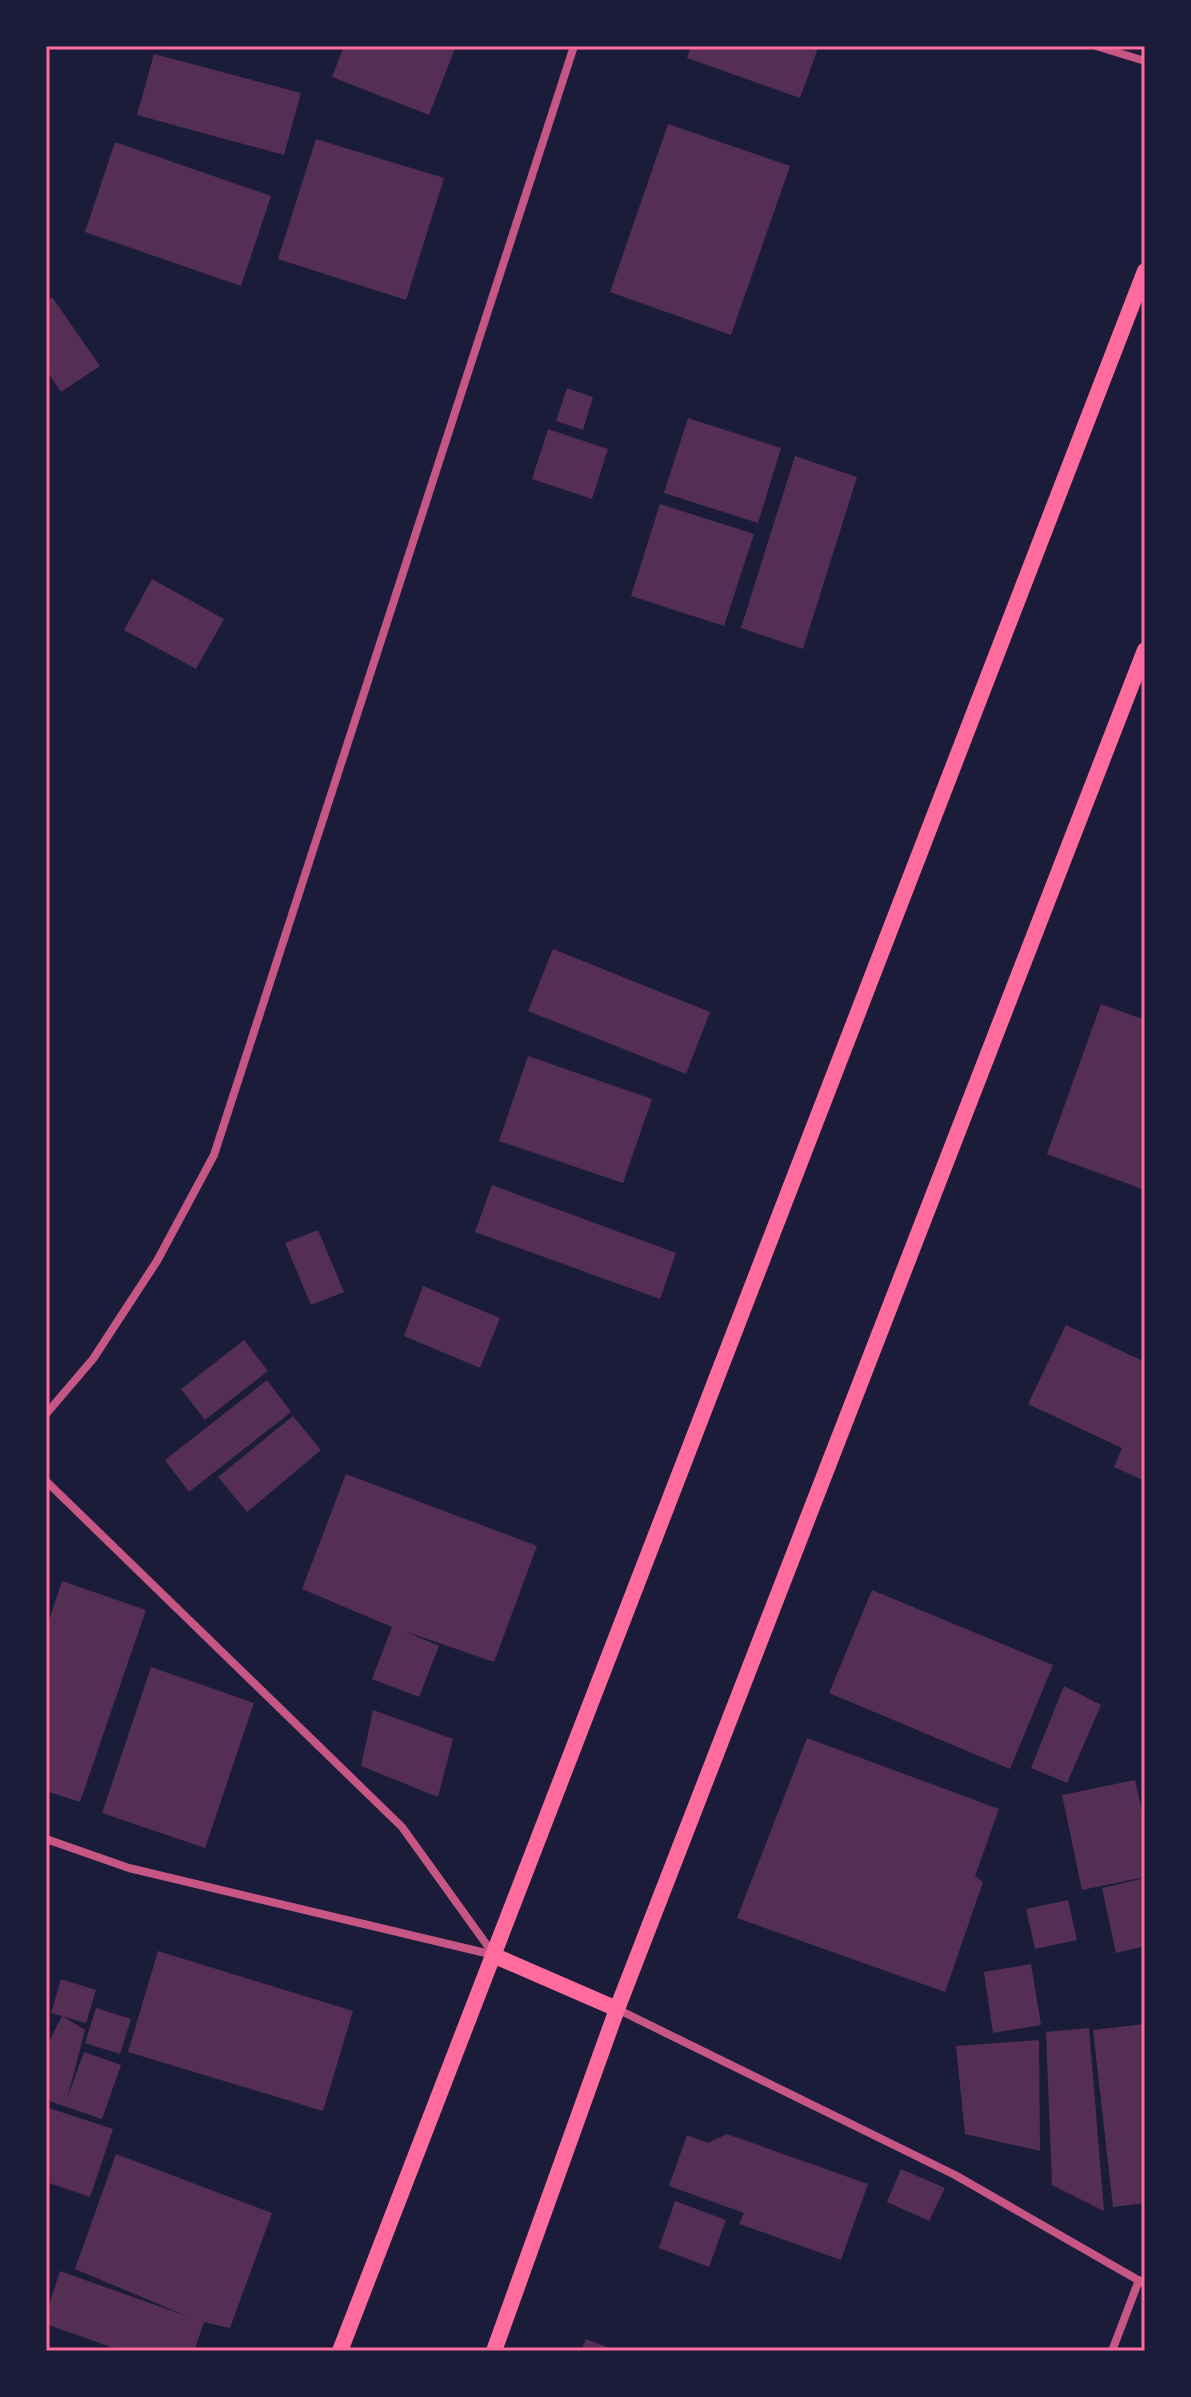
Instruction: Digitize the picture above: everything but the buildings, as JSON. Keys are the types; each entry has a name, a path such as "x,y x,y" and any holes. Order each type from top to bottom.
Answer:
{"main road":[{"path":"340,2351 1145,271"},
{"path":"494,2351 617,2009 1145,650"},
{"path":"495,1956 617,2009"}],"street":[{"path":"46,1414 93,1359 141,1285 214,1155 574,46"},
{"path":"1096,46 1145,61"},
{"path":"46,1481 402,1827 495,1956"},
{"path":"46,1839 129,1868 495,1956"},
{"path":"617,2009 955,2175 1142,2282 1112,2351"}]}
